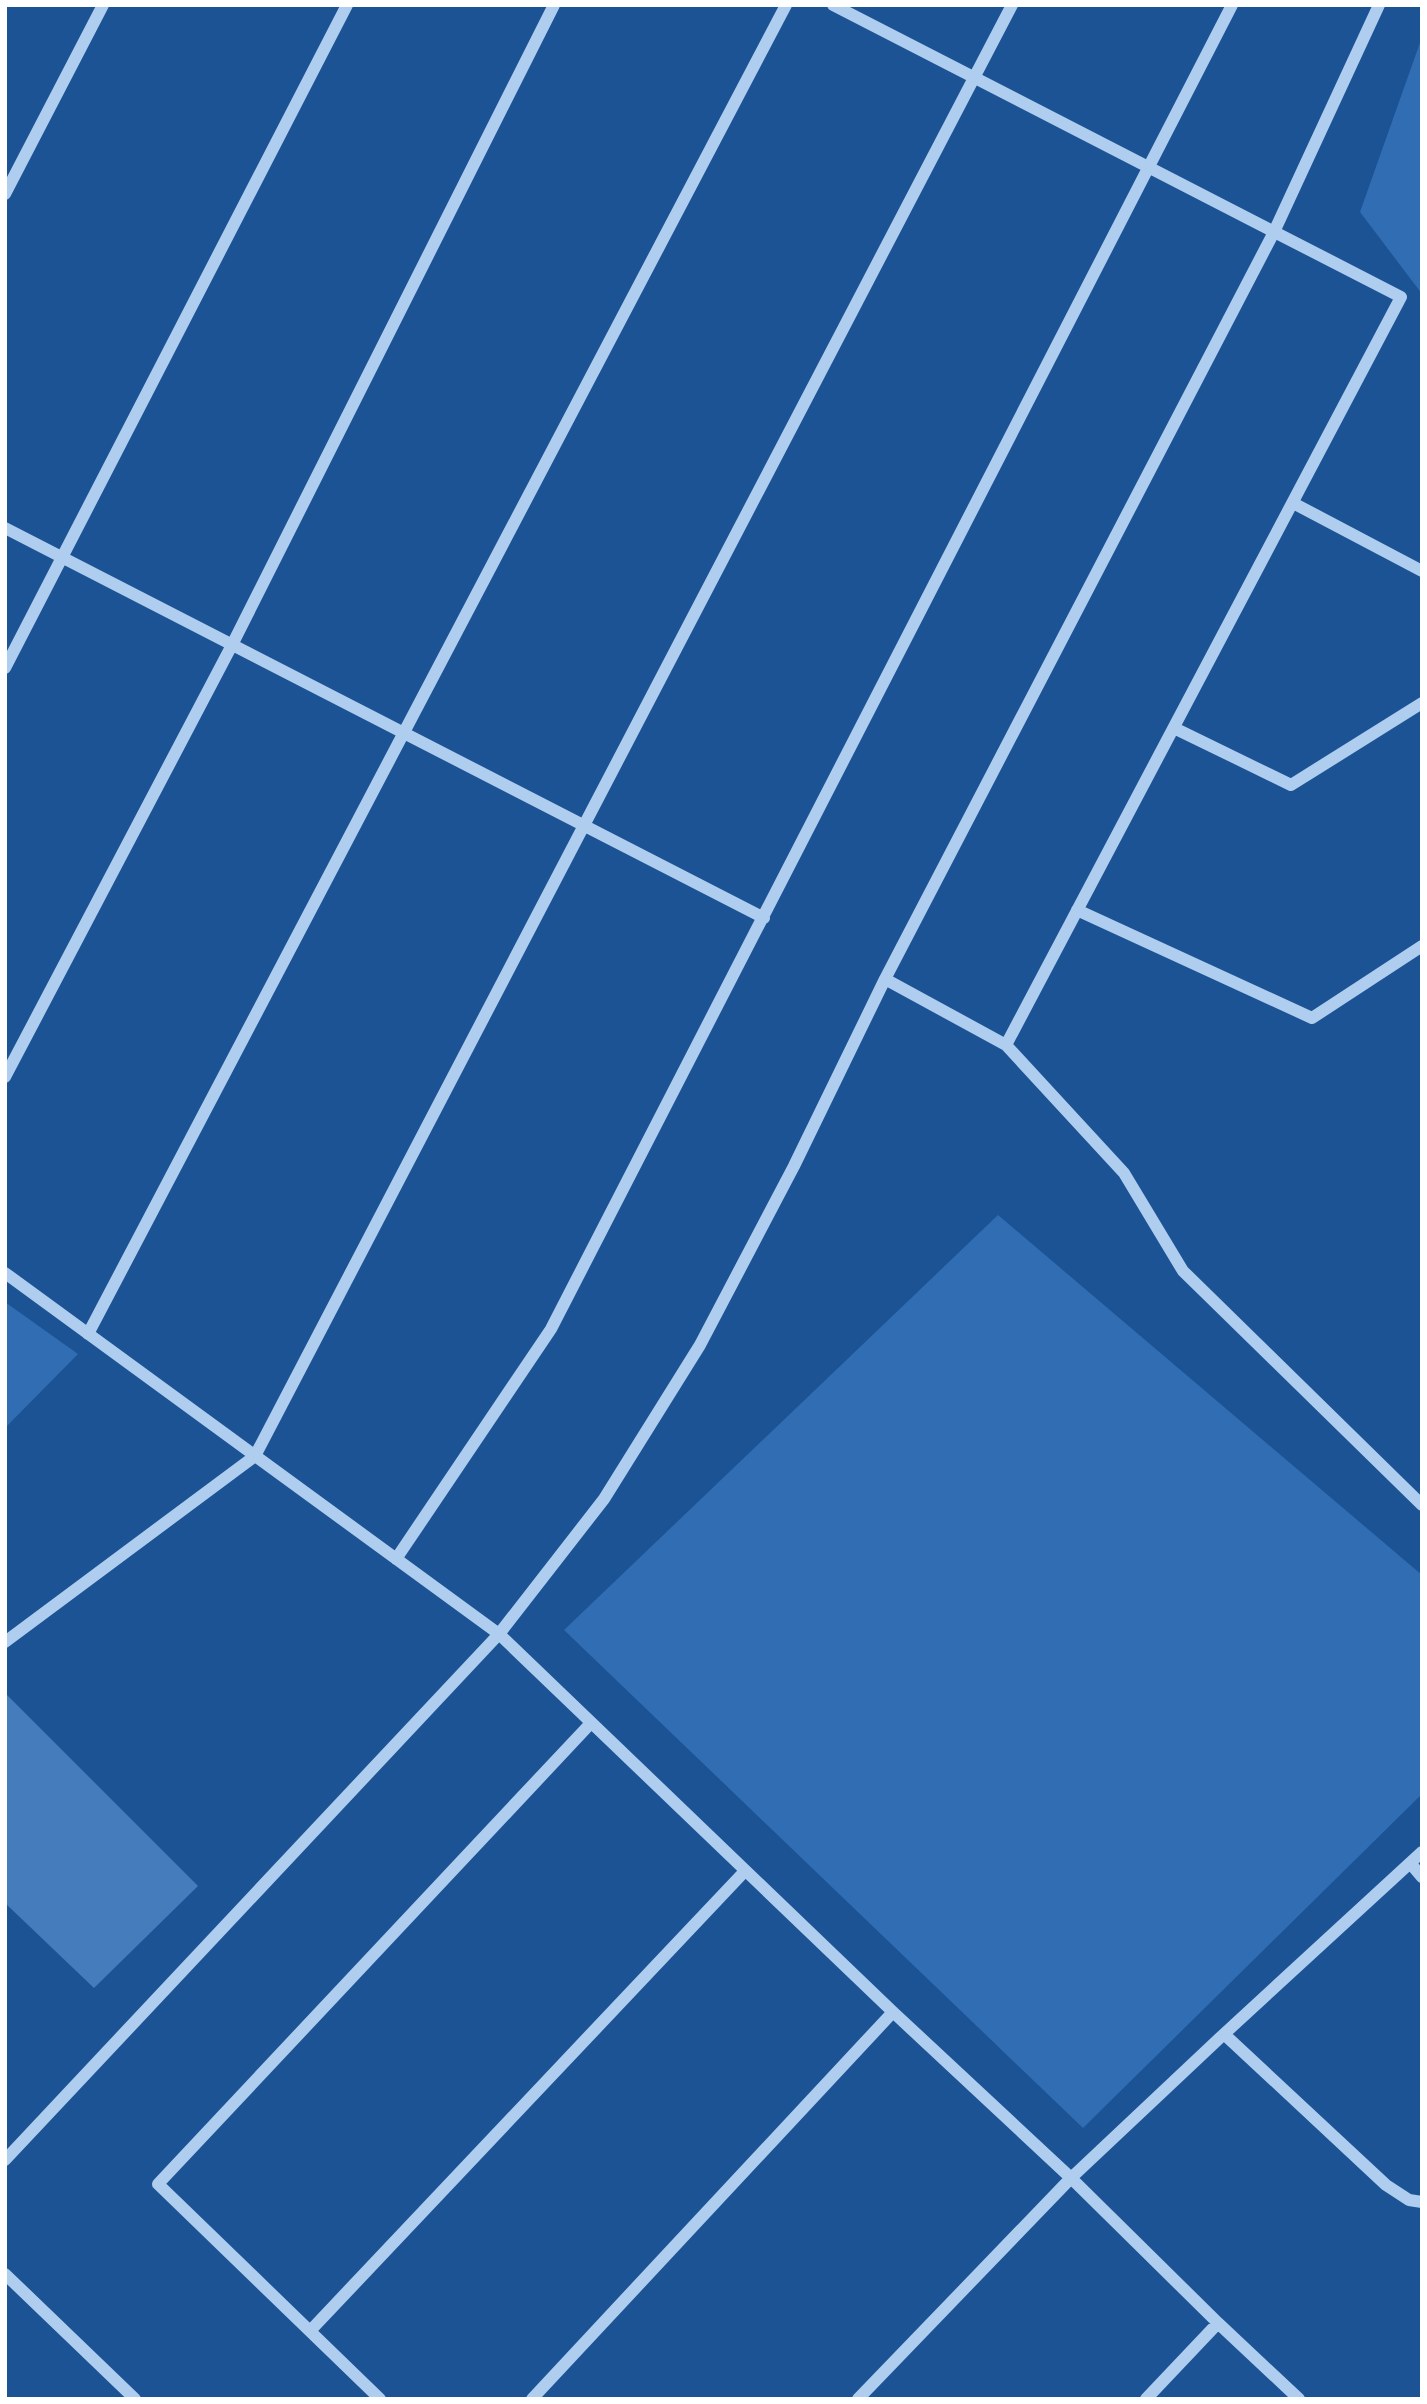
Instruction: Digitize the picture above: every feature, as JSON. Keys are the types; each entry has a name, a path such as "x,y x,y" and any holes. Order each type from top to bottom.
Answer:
{"street":[{"path":"5,194 103,5"},
{"path":"5,668 347,5"},
{"path":"5,1077 232,645 554,5"},
{"path":"88,1334 786,5"},
{"path":"833,5 1401,297 1006,1045"},
{"path":"5,1642 255,1455 1012,5"},
{"path":"396,1559 551,1329 1232,5"},
{"path":"5,2160 499,1634 604,1499 699,1345 794,1166 885,979 1274,232 1379,5"},
{"path":"1293,503 1422,571"},
{"path":"5,528 764,918"},
{"path":"1174,728 1291,785 1422,703"},
{"path":"1077,910 1312,1018 1422,946"},
{"path":"885,979 1006,1045 1124,1173 1183,1271 1422,1504"},
{"path":"5,1273 499,1634 893,2012 1071,2178 1299,2399"},
{"path":"380,2399 158,2184 592,1723"},
{"path":"858,2399 1071,2178 1422,1852"},
{"path":"1411,1864 1422,1877"},
{"path":"310,2331 746,1871"},
{"path":"531,2399 893,2012"},
{"path":"1224,2034 1386,2185 1409,2200 1422,2202"},
{"path":"5,2274 135,2399"},
{"path":"1146,2399 1218,2323"}],"shaded area":[{"path":"1422,37 1422,294 1360,212"},
{"path":"998,1215 1422,1575 1422,1794 1083,2128 564,1630"},
{"path":"5,1302 78,1354 5,1428"}],"building":[{"path":"5,1693 198,1886 94,1988 5,1903"}]}
